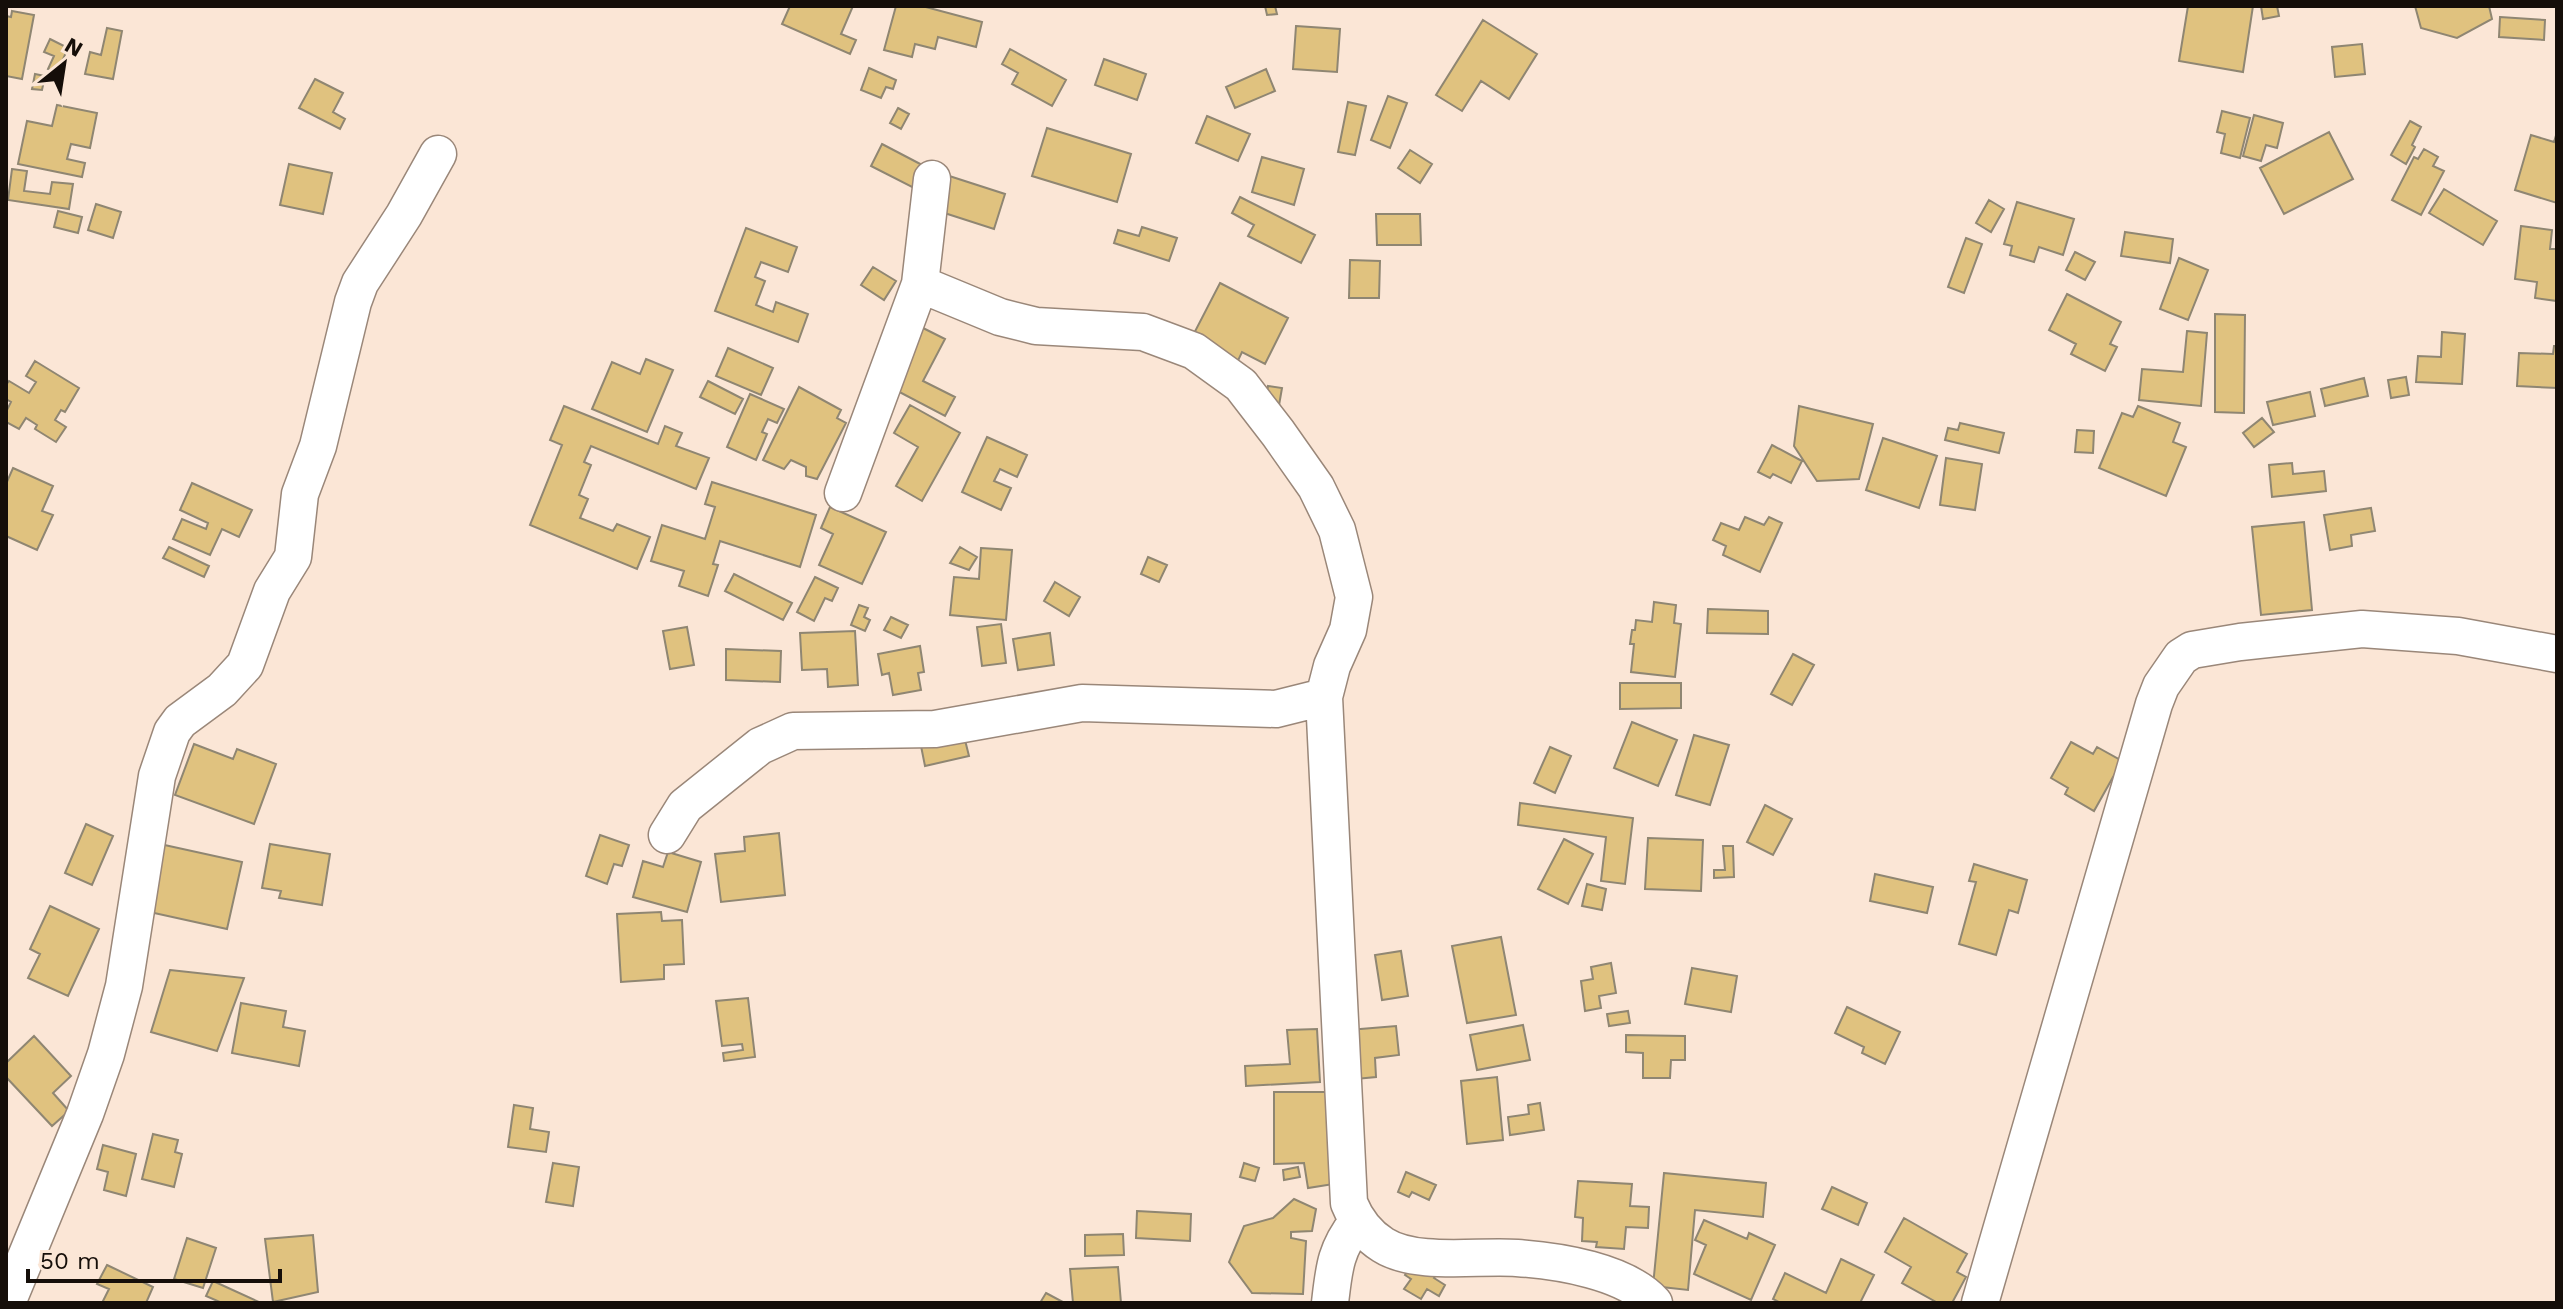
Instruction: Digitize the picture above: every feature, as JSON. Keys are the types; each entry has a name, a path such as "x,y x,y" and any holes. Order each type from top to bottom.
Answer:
{"street":[{"path":"7,1303 85,1114 106,1054 124,986 157,776 172,732 180,721 222,690 245,665 272,591 293,557 300,494 318,446 360,283 404,215 438,154"},
{"path":"843,493 920,284 932,179"},
{"path":"920,284 1000,317 1036,326 1143,332 1194,351 1241,385 1316,487 1337,530 1354,597 1348,630 1332,666 1324,697 1349,1203 1357,1222 1383,1245 1404,1253 1452,1258 1516,1258 1578,1268 1623,1280 1654,1303"},
{"path":"1980,1303 2154,704 2165,678 2181,657 2192,650 2240,642 2362,629 2458,636 2557,654"},
{"path":"667,835 685,806 760,746 793,731 935,729 1082,703 1276,709 1324,697"},
{"path":"1330,1303 1334,1262 1344,1239 1357,1222"}],"building":[{"path":"790,6 853,6 841,34 856,40 850,54 782,24"},
{"path":"896,6 922,6 982,22 976,47 938,37 935,49 915,44 912,57 884,50"},
{"path":"1265,6 1275,6 1277,14 1267,15"},
{"path":"2188,6 2253,6 2243,72 2179,61"},
{"path":"2261,6 2277,6 2279,16 2263,19"},
{"path":"2415,6 2489,6 2492,19 2457,38 2421,28"},
{"path":"12,11 34,15 22,79 6,76 6,16 11,17"},
{"path":"2500,17 2545,20 2544,40 2499,37"},
{"path":"1483,20 1537,54 1509,99 1481,81 1462,111 1436,95"},
{"path":"1296,26 1340,29 1337,72 1293,69"},
{"path":"107,28 122,31 113,79 85,74 90,52 101,55"},
{"path":"50,39 68,48 57,73 48,69 54,56 44,52"},
{"path":"2362,44 2365,74 2335,77 2332,47"},
{"path":"1010,49 1066,80 1052,106 1012,84 1018,73 1002,64"},
{"path":"1104,59 1146,74 1137,100 1095,85"},
{"path":"869,68 896,80 893,89 886,87 881,98 861,90"},
{"path":"1266,69 1275,91 1235,108 1226,87"},
{"path":"35,74 45,76 42,90 32,89"},
{"path":"315,79 343,93 333,112 345,119 340,129 299,108"},
{"path":"1388,96 1407,103 1390,148 1371,140"},
{"path":"1348,102 1366,106 1355,155 1338,152"},
{"path":"57,105 97,113 90,148 71,144 67,159 85,163 82,177 18,164 27,121 52,126"},
{"path":"898,108 909,114 901,129 890,123"},
{"path":"2222,111 2250,118 2240,158 2221,153 2225,134 2217,132"},
{"path":"2254,115 2283,123 2277,148 2266,145 2261,161 2243,156"},
{"path":"1207,116 1250,134 1238,161 1196,143"},
{"path":"2410,121 2421,127 2406,164 2391,155"},
{"path":"1047,128 1131,154 1117,202 1032,176"},
{"path":"2329,132 2353,179 2284,214 2260,168"},
{"path":"2557,132 2557,203 2515,190 2531,135 2554,142"},
{"path":"882,144 926,167 914,188 871,166"},
{"path":"2424,149 2438,157 2433,166 2444,171 2421,215 2392,200 2414,157 2418,159"},
{"path":"1410,150 1432,164 1420,183 1398,168"},
{"path":"1262,157 1304,169 1294,205 1252,192"},
{"path":"289,164 332,173 323,214 280,205"},
{"path":"12,169 27,171 24,191 50,194 52,182 73,184 69,209 8,200"},
{"path":"940,173 1005,194 994,229 929,208"},
{"path":"2444,189 2497,221 2483,245 2429,213"},
{"path":"1240,197 1315,235 1301,263 1248,236 1254,225 1232,213"},
{"path":"1989,200 2004,209 1991,232 1976,223"},
{"path":"2017,202 2074,219 2063,255 2039,247 2034,262 2010,255 2012,246 2004,244"},
{"path":"96,204 121,212 113,238 88,230"},
{"path":"58,211 82,217 78,233 54,227"},
{"path":"1376,214 1420,214 1421,245 1377,245"},
{"path":"2521,226 2552,230 2550,249 2557,249 2557,301 2535,298 2537,282 2515,279"},
{"path":"1142,227 1177,238 1169,261 1114,243 1118,230 1139,236"},
{"path":"746,228 797,247 788,272 761,262 755,277 765,281 756,305 773,312 776,302 808,314 798,342 715,311"},
{"path":"2125,232 2173,239 2170,263 2121,256"},
{"path":"1966,238 1982,244 1964,293 1948,287"},
{"path":"2075,252 2095,262 2085,280 2066,270"},
{"path":"2179,258 2208,270 2188,320 2160,309"},
{"path":"1350,260 1380,261 1379,298 1349,298"},
{"path":"873,267 896,281 884,300 861,285"},
{"path":"1220,283 1288,318 1265,364 1242,352 1235,367 1189,343"},
{"path":"2067,294 2121,322 2110,344 2117,347 2105,371 2071,354 2076,344 2049,330"},
{"path":"2215,314 2245,315 2244,413 2215,412"},
{"path":"919,326 945,339 923,381 955,397 945,416 888,386"},
{"path":"2187,331 2207,333 2201,406 2139,400 2142,369 2183,372"},
{"path":"2442,332 2465,334 2462,384 2416,382 2418,356 2441,357"},
{"path":"2554,346 2557,346 2557,388 2517,386 2519,353 2553,354"},
{"path":"728,348 773,368 761,395 716,376"},
{"path":"646,359 673,370 647,432 592,409 612,362 640,374"},
{"path":"35,361 79,388 65,412 61,410 55,420 66,427 56,442 35,429 37,425 26,418 19,429 6,422 6,412 11,402 6,399 6,385 9,381 29,393 36,382 26,376"},
{"path":"2406,377 2409,395 2391,398 2388,380"},
{"path":"2364,378 2368,396 2325,406 2321,389"},
{"path":"708,381 743,399 735,414 700,397"},
{"path":"1268,386 1282,388 1278,411 1264,409"},
{"path":"799,387 841,410 837,418 846,423 817,479 806,476 806,467 791,460 784,469 763,460"},
{"path":"2310,392 2315,416 2273,425 2267,402"},
{"path":"750,394 784,409 777,423 768,419 762,432 767,434 756,460 727,447"},
{"path":"910,405 960,433 922,501 896,486 918,447 894,433"},
{"path":"564,406 658,444 665,426 682,433 676,446 709,458 696,489 591,446 584,462 591,465 579,495 588,499 580,518 613,531 617,524 650,537 637,569 530,525 562,445 550,440"},
{"path":"1799,406 1873,424 1859,479 1817,481 1794,446"},
{"path":"2138,406 2180,423 2173,442 2186,447 2166,496 2099,468 2122,413 2133,417"},
{"path":"2262,418 2274,432 2254,447 2243,433"},
{"path":"1960,423 2004,433 1999,453 1945,440 1948,428 1958,430"},
{"path":"2077,430 2094,431 2093,453 2075,452"},
{"path":"987,437 1027,455 1017,477 1000,469 994,481 1011,488 1001,510 962,492"},
{"path":"1883,438 1937,456 1919,508 1866,490"},
{"path":"1772,445 1802,461 1791,483 1773,474 1770,478 1758,472"},
{"path":"1946,458 1982,464 1975,510 1940,505"},
{"path":"2292,463 2293,474 2324,471 2326,491 2272,497 2269,465"},
{"path":"13,468 53,486 42,511 53,515 37,550 6,536 6,484"},
{"path":"712,482 816,515 800,567 720,541 713,564 718,565 708,596 679,586 684,571 651,561 662,525 705,539 715,507 705,504"},
{"path":"192,483 252,510 239,537 222,529 210,555 173,539 182,519 206,529 208,523 180,510"},
{"path":"830,507 886,532 862,584 819,565 833,534 821,528"},
{"path":"2371,508 2375,531 2351,535 2352,546 2330,550 2324,515"},
{"path":"1745,517 1764,525 1769,517 1782,523 1760,572 1723,555 1726,546 1713,540 1721,523 1739,530"},
{"path":"2304,522 2312,610 2261,615 2252,527"},
{"path":"169,547 209,566 204,577 163,558"},
{"path":"960,547 977,557 969,570 950,563"},
{"path":"981,548 1012,550 1006,620 950,615 954,577 979,579"},
{"path":"1148,557 1167,565 1159,582 1141,574"},
{"path":"734,574 792,603 783,620 725,591"},
{"path":"815,577 838,588 832,601 825,598 814,621 797,612"},
{"path":"1055,582 1080,597 1069,616 1044,601"},
{"path":"1654,602 1676,605 1674,623 1681,624 1675,677 1631,672 1632,630 1635,630 1636,620 1652,622"},
{"path":"859,605 868,608 864,617 870,620 865,631 851,625"},
{"path":"1708,609 1768,611 1768,634 1707,633"},
{"path":"891,617 908,625 901,638 884,630"},
{"path":"1001,624 1006,663 982,666 977,627"},
{"path":"687,627 694,665 670,669 663,631"},
{"path":"855,631 858,685 828,687 827,669 802,670 800,633"},
{"path":"1050,633 1054,665 1018,670 1013,639"},
{"path":"920,646 924,672 918,673 921,690 893,695 889,673 882,675 878,654"},
{"path":"726,649 781,651 780,682 726,680"},
{"path":"1793,654 1814,665 1792,705 1771,694"},
{"path":"1620,683 1681,683 1681,708 1620,709"},
{"path":"1632,722 1677,740 1658,786 1614,768"},
{"path":"1694,735 1729,745 1710,805 1676,795"},
{"path":"964,736 969,756 925,766 921,746"},
{"path":"2071,742 2093,754 2097,747 2122,761 2094,811 2065,794 2068,788 2051,778"},
{"path":"194,744 233,759 237,749 276,764 254,824 175,795"},
{"path":"1550,747 1571,756 1555,793 1534,783"},
{"path":"1520,803 1633,818 1625,884 1601,881 1606,837 1518,825"},
{"path":"1765,805 1792,819 1773,855 1747,842"},
{"path":"86,824 113,836 92,885 65,873"},
{"path":"779,833 785,895 721,902 715,854 745,851 744,837"},
{"path":"600,835 629,845 622,866 614,864 607,884 586,876"},
{"path":"1648,838 1703,840 1701,891 1645,889"},
{"path":"1564,839 1593,854 1568,904 1538,889"},
{"path":"160,844 242,862 227,929 145,911"},
{"path":"270,844 330,854 322,905 279,898 281,891 262,888"},
{"path":"1723,846 1733,846 1734,877 1714,878 1714,870 1725,870"},
{"path":"668,852 701,862 687,912 633,897 643,861 663,867"},
{"path":"1974,864 2027,880 2018,913 2009,910 1996,955 1959,944 1976,882 1969,881"},
{"path":"1875,874 1933,887 1927,913 1870,901"},
{"path":"1587,884 1606,889 1602,910 1582,906"},
{"path":"50,906 99,929 68,996 28,978 40,954 30,949"},
{"path":"661,912 662,921 682,920 684,964 664,965 664,979 621,982 617,914"},
{"path":"1501,937 1516,1015 1467,1023 1452,946"},
{"path":"1401,951 1408,996 1382,1000 1375,955"},
{"path":"1611,963 1616,993 1599,996 1601,1008 1585,1011 1581,981 1593,979 1591,967"},
{"path":"1692,968 1737,976 1731,1012 1685,1004"},
{"path":"170,970 244,978 217,1051 151,1032"},
{"path":"748,998 755,1057 724,1061 723,1053 743,1050 742,1044 722,1046 716,1001"},
{"path":"241,1003 286,1011 283,1027 305,1031 299,1066 232,1053"},
{"path":"1847,1007 1900,1032 1885,1064 1862,1053 1864,1047 1835,1033"},
{"path":"1628,1011 1630,1023 1609,1026 1607,1014"},
{"path":"1523,1025 1530,1060 1477,1070 1470,1035"},
{"path":"1396,1026 1399,1055 1375,1058 1376,1077 1356,1079 1349,1030"},
{"path":"1317,1029 1320,1082 1246,1086 1245,1066 1290,1064 1287,1030"},
{"path":"1626,1035 1685,1036 1685,1060 1671,1060 1670,1078 1643,1078 1643,1053 1626,1052"},
{"path":"34,1036 71,1076 53,1093 69,1111 52,1126 6,1077 6,1063"},
{"path":"1497,1077 1503,1140 1467,1144 1461,1081"},
{"path":"1274,1092 1333,1092 1340,1183 1308,1188 1304,1163 1274,1164"},
{"path":"1540,1103 1544,1130 1510,1135 1508,1117 1529,1114 1528,1105"},
{"path":"514,1105 533,1108 530,1129 549,1132 546,1152 508,1147"},
{"path":"153,1134 178,1140 175,1152 182,1154 174,1187 142,1179"},
{"path":"103,1145 136,1154 126,1196 104,1190 108,1172 97,1169"},
{"path":"553,1163 579,1167 573,1206 546,1202"},
{"path":"1244,1163 1259,1168 1255,1181 1240,1177"},
{"path":"1298,1167 1300,1177 1284,1180 1283,1170"},
{"path":"1406,1172 1436,1185 1429,1200 1412,1192 1409,1197 1398,1192"},
{"path":"1664,1173 1766,1183 1763,1217 1695,1210 1688,1290 1653,1286"},
{"path":"1578,1181 1632,1184 1630,1206 1649,1207 1648,1228 1626,1227 1624,1249 1596,1247 1597,1242 1582,1241 1583,1218 1575,1217"},
{"path":"1832,1187 1867,1203 1858,1225 1822,1209"},
{"path":"1294,1199 1316,1209 1312,1231 1291,1232 1291,1238 1306,1241 1303,1294 1252,1293 1229,1262 1244,1226 1273,1218"},
{"path":"1137,1211 1191,1214 1190,1241 1136,1238"},
{"path":"1904,1218 1967,1254 1957,1272 1966,1277 1952,1303 1938,1303 1902,1283 1911,1267 1885,1252"},
{"path":"1704,1220 1747,1239 1749,1233 1775,1245 1751,1300 1694,1274 1706,1245 1695,1240"},
{"path":"1123,1234 1124,1255 1085,1256 1085,1235"},
{"path":"313,1235 318,1292 273,1302 265,1239"},
{"path":"187,1238 216,1248 203,1288 174,1279"},
{"path":"1416,1257 1439,1270 1434,1278 1445,1285 1439,1296 1427,1289 1421,1299 1404,1289 1411,1279 1405,1275"},
{"path":"1841,1259 1874,1275 1860,1303 1781,1303 1773,1299 1785,1273 1826,1293"},
{"path":"107,1265 153,1287 146,1303 102,1303 109,1289 97,1284"},
{"path":"1118,1267 1121,1303 1073,1303 1070,1269"},
{"path":"213,1281 261,1303 222,1303 206,1296"},
{"path":"1046,1293 1063,1302 1040,1303"}]}
